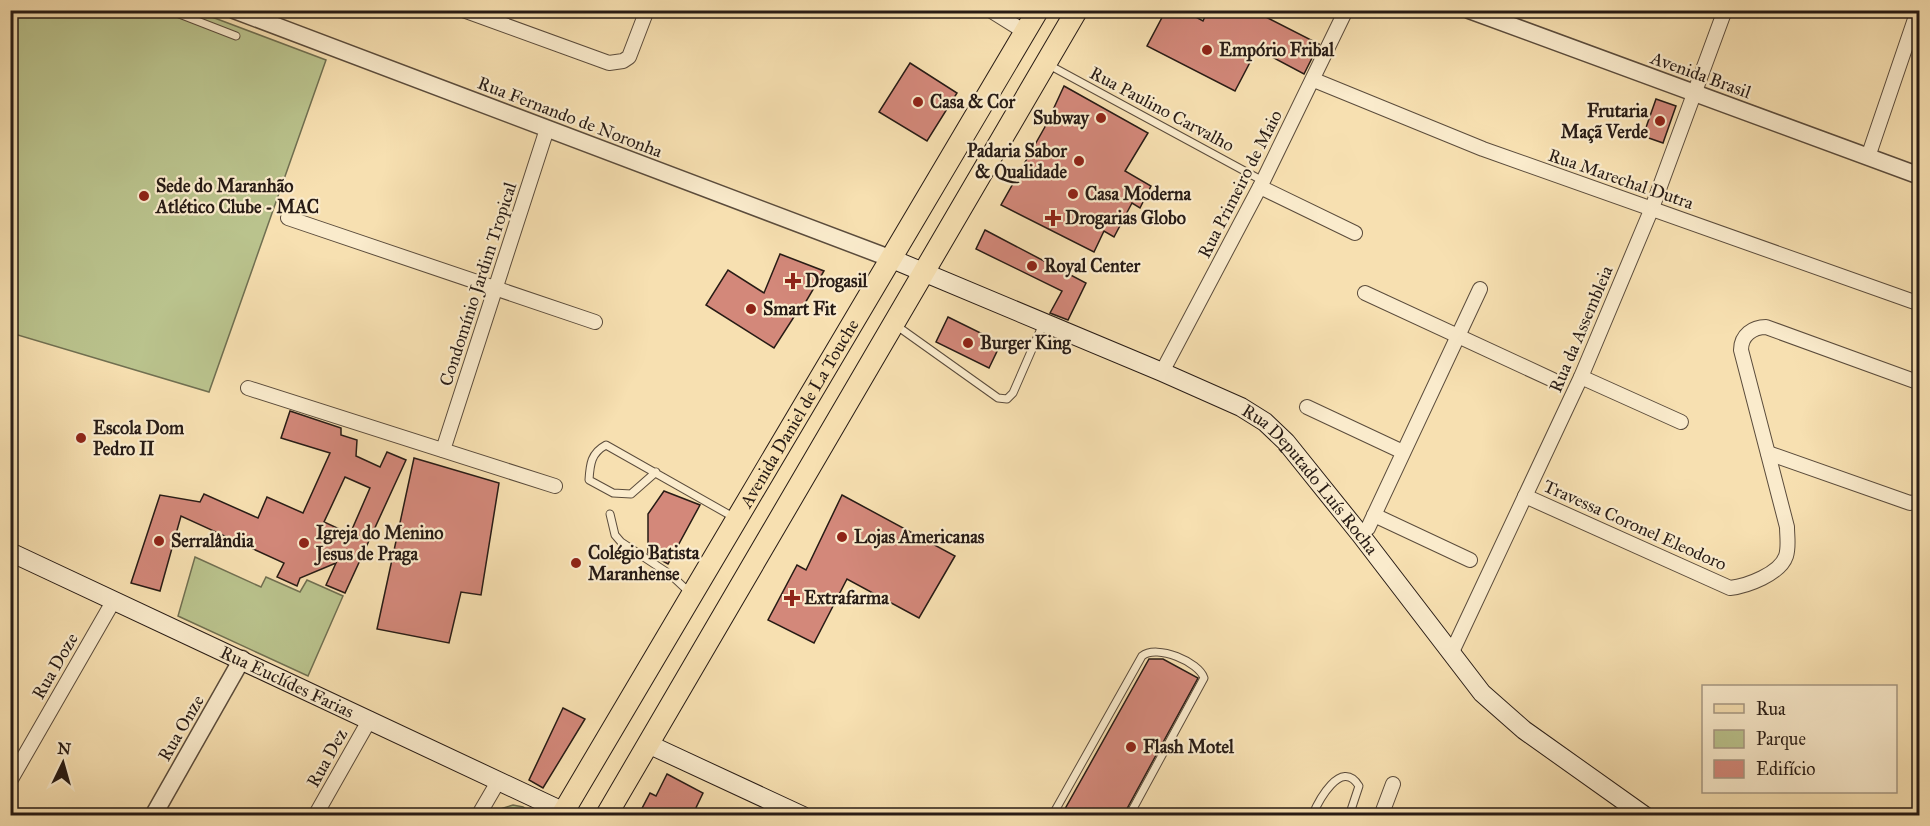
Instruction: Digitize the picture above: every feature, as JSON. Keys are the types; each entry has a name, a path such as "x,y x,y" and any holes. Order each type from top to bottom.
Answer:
{"main road":[{"name":"Avenida Daniel de La Touche","path":"566,814 692,595 1038,10"},
{"name":"Avenida Daniel de La Touche","path":"606,816 926,272 1077,10"},
{"name":"Rua Deputado Luís Rocha","path":"892,259 1162,372 1241,407 1265,422 1286,442 1360,534 1482,693 1502,713 1645,816"},
{"name":"Rua Euclídes Farias","path":"10,552 370,719 566,814"},
{"path":"648,744 804,816"}],"street":[{"name":"Rua Fernando de Noronha","path":"234,10 892,259"},
{"path":"463,10 609,63 623,61 629,57 647,10"},
{"path":"990,10 1025,32"},
{"name":"Rua Primeiro de Maio","path":"1162,372 1262,184 1346,10"},
{"name":"Avenida Brasil","path":"1468,10 1491,14 1694,93 1920,176"},
{"name":"Rua da Assembleia","path":"1451,654 1581,377 1652,208 1725,10"},
{"path":"1868,157 1914,15"},
{"name":"Rua Marechal Dutra","path":"1314,80 1483,149 1920,304"},
{"name":"Condomínio Jardim Tropical","path":"443,450 547,129"},
{"path":"1262,184 1355,233"},
{"path":"288,218 595,322"},
{"path":"1360,534 1368,528 1480,289"},
{"path":"1365,293 1553,380"},
{"path":"1920,383 1777,330 1757,327 1744,338 1741,350 1768,453 1910,503 1920,501"},
{"path":"1581,377 1681,422"},
{"path":"248,388 555,486"},
{"path":"1307,407 1403,452"},
{"name":"Travessa Coronel Eleodoro","path":"1525,496 1730,588 1743,587 1772,572 1786,556 1787,527 1768,453"},
{"path":"1374,515 1470,560"},
{"name":"Rua Doze","path":"10,781 114,600"},
{"name":"Rua Onze","path":"153,816 242,659"},
{"name":"Rua Dez","path":"315,816 370,719"},
{"path":"478,816 499,780"},
{"path":"1382,816 1393,784"}],"lane":[{"path":"169,10 236,36"},
{"name":"Rua Paulino Carvalho","path":"1046,64 1262,184"},
{"path":"895,325 998,398 1007,399 1013,393 1044,322"},
{"path":"656,472 631,494 613,493 589,480 590,462 596,450 606,445 656,472 737,519"},
{"path":"610,514 615,535 621,542 671,575 692,595"},
{"path":"1052,816 1142,656 1153,650 1166,651 1197,670 1204,678 1129,816"},
{"path":"1312,816 1327,785 1343,778 1351,778 1359,786 1348,816"}],"green space":[{"name":"Sede do Maranhão Atlético Clube - MAC","path":"11,10 196,11 326,60 209,392 11,333"},
{"path":"195,557 261,587 266,577 300,592 307,580 343,596 308,676 178,616"},
{"path":"513,805 523,807 535,815 490,815 497,810"}],"building":[{"path":"1166,10 1183,10 1203,21 1208,10 1252,10 1319,44 1304,74 1257,49 1235,91 1147,46"},
{"name":"Casa & Cor","path":"910,63 957,93 927,141 879,112"},
{"path":"1064,86 1148,133 1125,171 1151,186 1140,208 1132,203 1114,237 1104,231 1094,252 1001,205 1046,125"},
{"name":"Frutaria Maçã Verde","path":"1656,99 1676,106 1663,143 1643,136"},
{"name":"Royal Center","path":"985,230 1086,283 1068,320 1050,313 1062,291 976,249"},
{"name":"Smart Fit","path":"780,254 824,271 801,310 799,309 774,348 706,305 728,270 764,293"},
{"name":"Burger King","path":"948,317 1001,343 989,368 936,342"},
{"path":"290,411 341,428 341,435 357,440 356,456 380,467 387,452 406,460 345,593 326,585 336,563 300,578 297,586 277,577 284,563 181,516 160,591 131,583 160,495 200,502 204,494 258,518 267,497 303,513 330,453 281,438","holes":["345,477 370,488 350,534 324,522"]},
{"path":"414,458 499,483 481,595 461,592 449,643 377,629"},
{"path":"664,491 700,505 668,564 648,553 648,514"},
{"path":"842,495 955,556 919,618 847,579 814,643 768,620 797,565 806,570"},
{"name":"Flash Motel","path":"1149,659 1163,659 1198,678 1123,816 1061,816"},
{"path":"563,708 585,719 543,788 529,780"},
{"path":"667,774 703,793 692,816 638,816 650,793 656,796"}],"place":[{"name":"Empório Fribal","path":"1207,50"},
{"name":"Casa & Cor","path":"918,102"},
{"name":"Subway","path":"1101,118"},
{"name":"Frutaria Maçã Verde","path":"1660,121"},
{"name":"Padaria Sabor & Qualidade","path":"1079,161"},
{"name":"Casa Moderna","path":"1073,194"},
{"name":"Sede do Maranhão Atlético Clube - MAC","path":"144,196"},
{"name":"Drogarias Globo","path":"1053,218"},
{"name":"Royal Center","path":"1032,266"},
{"name":"Drogasil","path":"793,281"},
{"name":"Smart Fit","path":"751,309"},
{"name":"Burger King","path":"968,343"},
{"name":"Escola Dom Pedro II","path":"81,438"},
{"name":"Lojas Americanas","path":"842,537"},
{"name":"Serralândia","path":"159,541"},
{"name":"Igreja do Menino Jesus de Praga","path":"304,543"},
{"name":"Colégio Batista Maranhense","path":"576,563"},
{"name":"Extrafarma","path":"792,598"},
{"name":"Flash Motel","path":"1131,747"}]}
